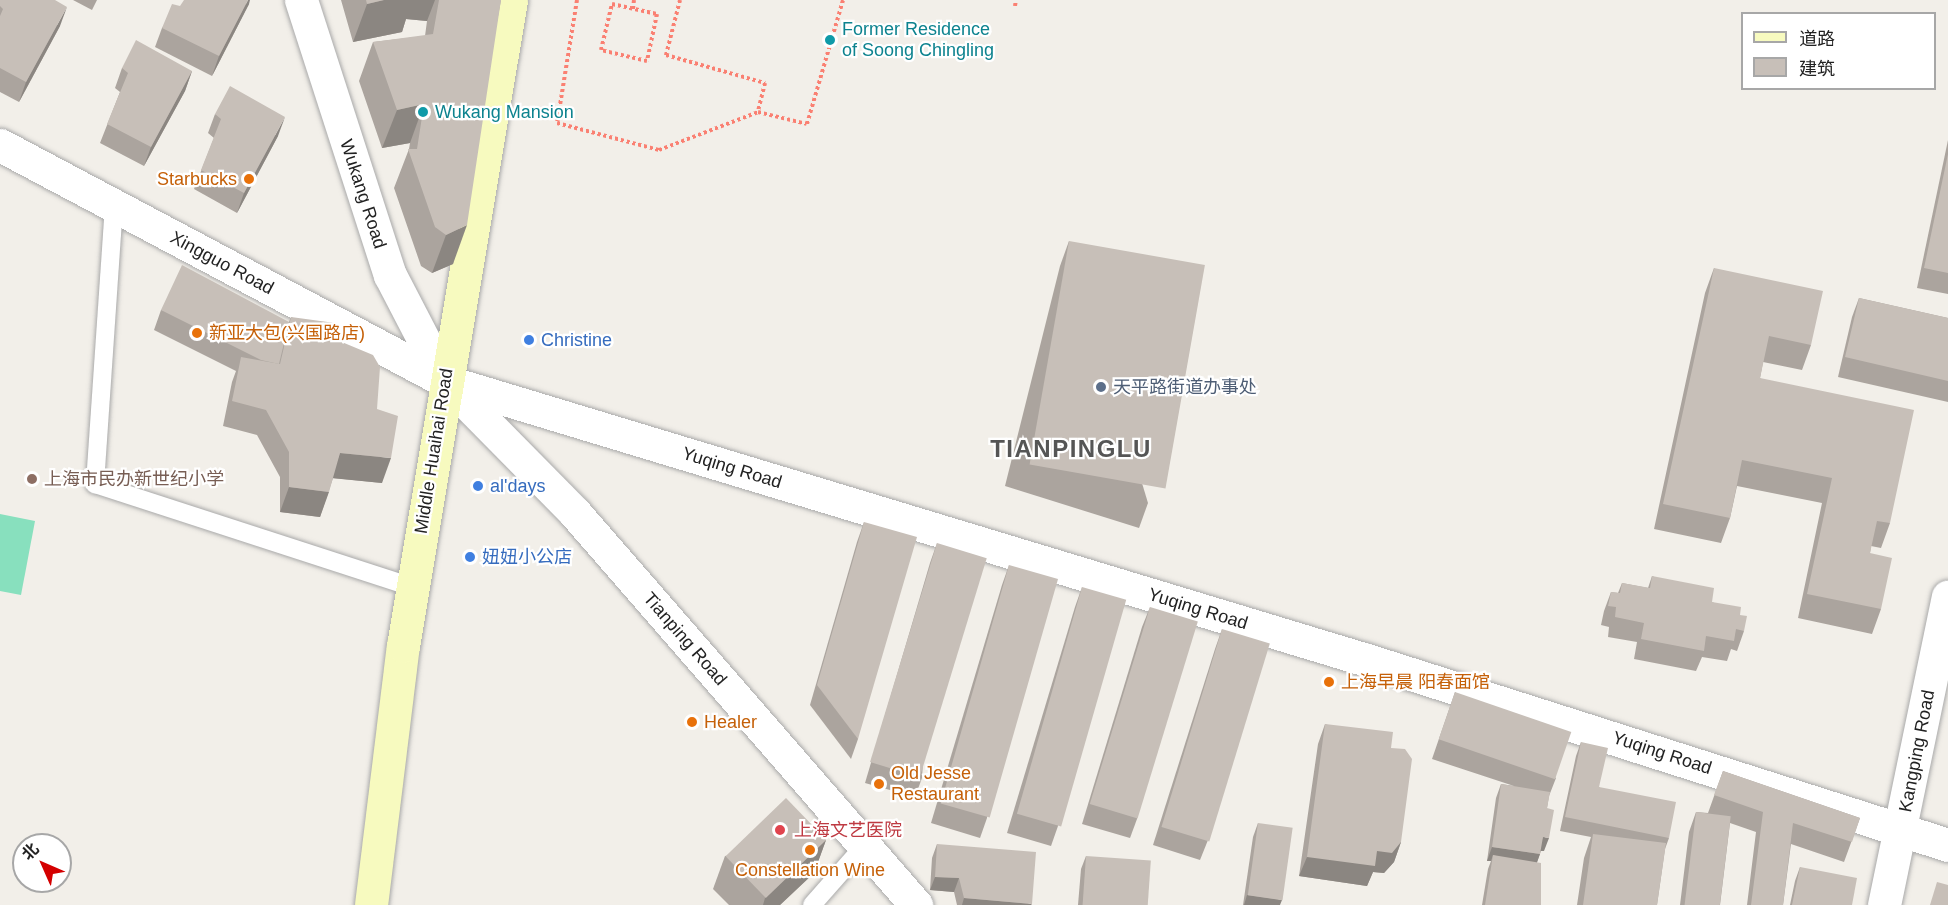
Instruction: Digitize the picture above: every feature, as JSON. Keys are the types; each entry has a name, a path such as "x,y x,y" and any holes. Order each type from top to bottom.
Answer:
{"main road":[{"name":"Middle Huaihai Road","path":"371,905 412,587 444,381 511,0"}],"street":[{"name":"Wukang Road","path":"301,0 390,275 444,381"},
{"name":"Xingguo Road","path":"0,145 444,381"},
{"name":"Yuqing Road","path":"444,381 1367,660 1948,845"},
{"name":"Tianping Road","path":"444,381 575,513 916,905"},
{"name":"Kangping Road","path":"1884,905 1948,597"}],"lane":[{"path":"114,206 95,484 412,587"},
{"path":"812,905 864,846"}],"path":[{"path":"577,0 556,123 659,150 758,112 807,124 843,0"},
{"path":"633,9 634,0"},
{"path":"680,0 666,55 765,83 758,112"},
{"path":"1015,6 1016,0"},
{"path":"612,4 633,9 657,14 647,61 601,50 612,4"}],"green space":[{"path":"0,514 35,521 21,595 0,591"}],"building":[{"path":"0,0 55,0 67,7 26,82 0,68 0,16 3,9 0,6"},
{"path":"184,0 248,0 219,56 162,28 172,4 180,6"},
{"path":"366,0 384,0 367,4"},
{"name":"Wukang Mansion","path":"439,0 501,0 467,225 446,235 435,227 408,149 417,149 424,104 397,110 373,42 433,34"},
{"path":"136,40 192,71 151,147 107,124 128,73 122,68"},
{"path":"230,86 285,117 244,193 201,170 221,119 215,114"},
{"path":"1948,154 1948,273 1924,268"},
{"name":"天平路街道办事处","path":"1069,241 1205,265 1165,489 1030,465"},
{"path":"182,265 289,322 279,364 261,360 161,310"},
{"path":"1714,268 1823,291 1811,345 1769,336 1760,378 1914,410 1890,523 1877,521 1870,553 1892,558 1881,609 1807,594 1832,478 1742,460 1730,518 1663,504"},
{"path":"1859,298 1948,318 1948,381 1845,357"},
{"path":"291,317 335,323 337,340 373,355 380,367 377,409 398,416 391,458 340,453 329,492 289,487 289,452 266,410 232,401 241,357 280,364"},
{"path":"864,522 917,537 858,739 817,685"},
{"path":"937,543 987,558 920,777 870,762"},
{"path":"1009,565 1058,579 990,817 941,803"},
{"path":"1652,576 1714,588 1712,602 1741,607 1740,615 1747,616 1744,631 1736,629 1734,641 1706,636 1704,651 1641,639 1644,623 1615,617 1616,607 1608,606 1611,592 1620,593 1622,583 1650,588"},
{"path":"1082,587 1126,600 1061,827 1017,814"},
{"path":"1150,607 1198,622 1138,819 1090,804"},
{"path":"1222,629 1270,644 1209,842 1161,827"},
{"path":"1455,692 1571,732 1555,779 1439,739"},
{"path":"1325,724 1393,732 1391,748 1405,749 1412,759 1401,842 1392,853 1377,851 1375,866 1307,857"},
{"path":"1581,742 1608,748 1599,787 1676,802 1669,838 1565,817"},
{"path":"1723,771 1860,818 1852,842 1793,823 1783,905 1751,905 1763,812 1714,795"},
{"path":"1501,784 1550,792 1547,808 1554,810 1549,838 1543,837 1540,854 1492,847"},
{"path":"786,798 826,840 766,898 726,856"},
{"path":"1696,812 1731,816 1720,905 1685,905"},
{"path":"1258,823 1293,828 1282,900 1248,895"},
{"path":"1593,834 1666,843 1657,905 1583,905"},
{"path":"937,844 1036,852 1032,904 964,898 959,878 935,877"},
{"path":"1493,855 1541,863 1541,905 1485,905"},
{"path":"1086,856 1151,861 1148,905 1083,905"},
{"path":"1800,867 1857,878 1852,905 1792,905"},
{"path":"1937,882 1948,885 1948,905 1930,905"}],"place":[{"name":"Former Residence of Soong Chingling","path":"830,40"},
{"name":"Wukang Mansion","path":"423,112"},
{"name":"Starbucks","path":"249,179"},
{"name":"新亚大包(兴国路店)","path":"197,333"},
{"name":"Christine","path":"529,340"},
{"name":"天平路街道办事处","path":"1101,387"},
{"name":"上海市民办新世纪小学","path":"32,479"},
{"name":"al'days","path":"478,486"},
{"name":"妞妞小公店","path":"470,557"},
{"name":"上海早晨 阳春面馆","path":"1329,682"},
{"name":"Healer","path":"692,722"},
{"name":"Old Jesse Restaurant","path":"879,784"},
{"name":"上海文艺医院","path":"780,830"},
{"name":"Constellation Wine","path":"810,850"}],"district":[{"name":"TIANPINGLU","path":"1071,449"}]}
